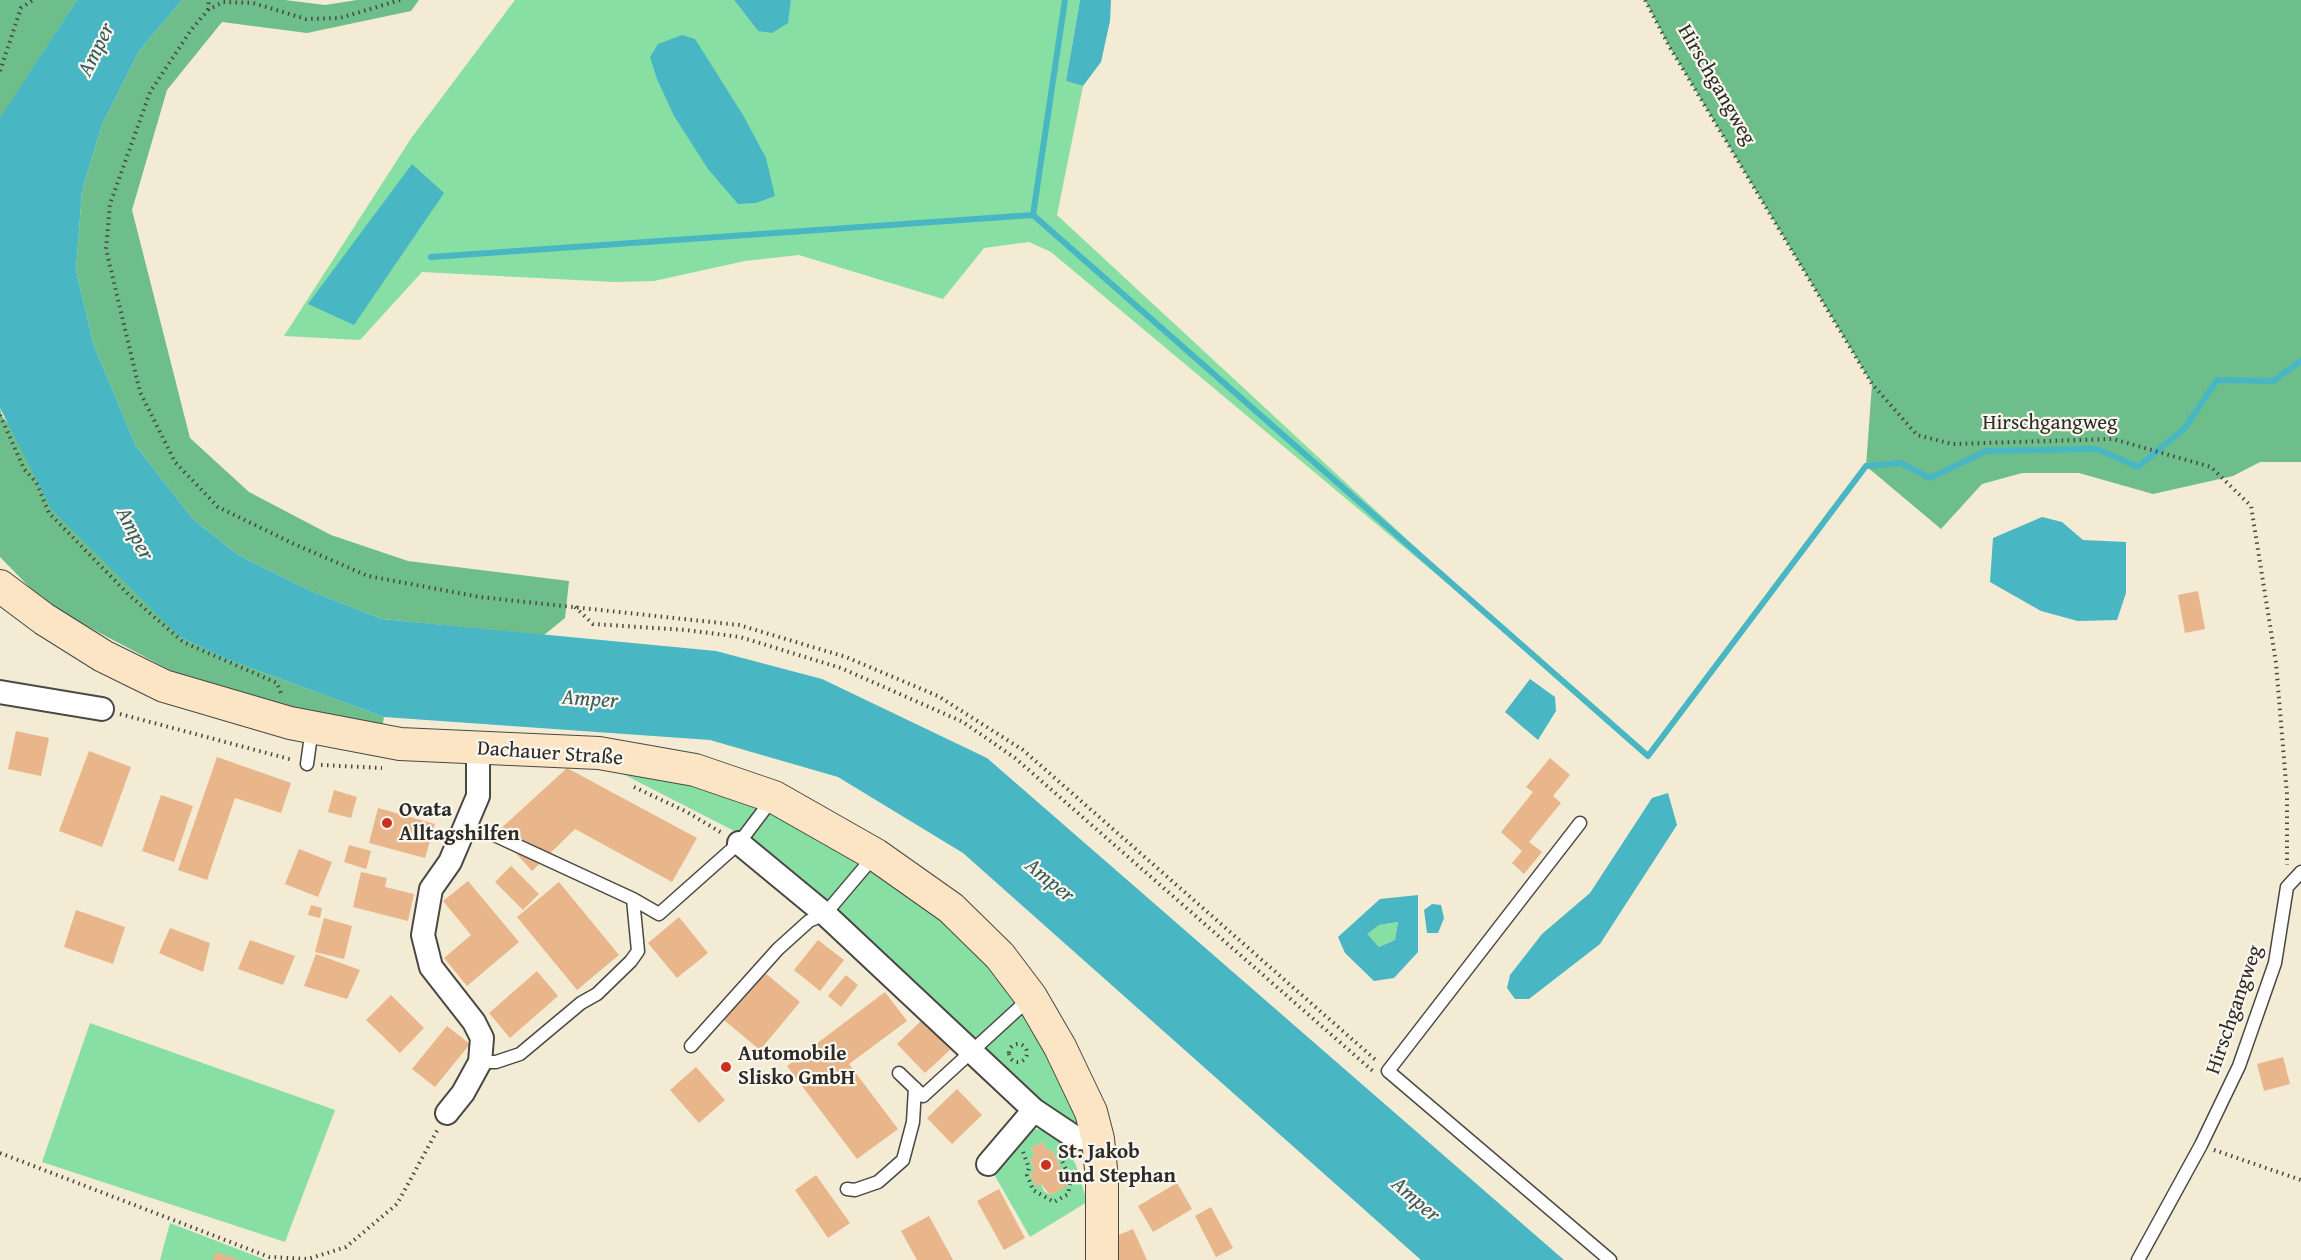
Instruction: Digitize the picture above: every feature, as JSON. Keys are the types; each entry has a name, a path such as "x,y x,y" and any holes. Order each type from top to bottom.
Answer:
{"main road":[{"name":"Dachauer Straße","path":"0,585 44,619 103,656 164,686 301,725 400,744 598,753 695,770 774,797 876,855 951,908 1000,956 1031,997 1091,1112 1098,1139 1102,1179 1102,1260"}],"street":[{"path":"0,692 102,709"},
{"path":"447,1113 463,1093 480,1062 482,1038 474,1022 431,967 423,935 430,889 450,862 478,796 478,748"},
{"path":"739,843 825,914 1034,1110 1076,1138 1098,1139"},
{"path":"988,1164 1034,1110"}],"lane":[{"path":"301,725 307,764"},
{"path":"490,833 633,899 658,914 739,843 774,797"},
{"path":"1580,823 1385,1075 1610,1260"},
{"path":"691,1046 778,949 809,921 825,914 876,855"},
{"path":"2287,887 2301,872"},
{"name":"Hirschgangweg","path":"2138,1260 2201,1145 2239,1066 2275,963 2287,887"},
{"path":"480,1062 496,1062 520,1054 581,1004 597,994 631,961 638,951 633,899"},
{"path":"899,1072 923,1096 1031,997"},
{"path":"847,1189 855,1191 878,1182 903,1160 913,1122 915,1088"}],"path":[{"path":"0,71 21,8 33,0"},
{"path":"208,10 209,0"},
{"path":"399,0 340,18 306,19 253,3 223,2 208,10 150,92 110,204 106,249 140,392 176,462 218,507 294,544 368,576 480,597 738,625 846,657 938,696 1023,750 1385,1075"},
{"name":"Hirschgangweg","path":"1645,0 1675,56 1872,384 1917,435 1952,444 2113,440 2211,466 2251,506 2276,663 2287,795 2287,887"},
{"path":"0,415 24,469 36,483 49,513 128,594 183,642 277,683 301,725"},
{"path":"574,606 593,624 740,637 841,668 963,723 1015,758 1385,1075"},
{"path":"627,783 687,812 739,843"},
{"path":"1019,1044 1025,1047 1028,1054 1025,1060 1018,1063 1011,1060 1009,1053 1012,1046 1019,1044"},
{"path":"0,1153 269,1257 308,1259 346,1247 397,1204 447,1113"},
{"path":"1025,1146 1023,1152 1029,1168 1027,1175 1033,1190 1054,1202 1068,1194 1071,1180 1055,1145"},
{"path":"2201,1145 2301,1180"}],"green space":[{"path":"0,0 77,0 0,119"},
{"path":"182,0 285,0 325,5 357,0 419,0 411,11 307,33 222,22 167,90 132,210 190,438 249,492 331,535 408,561 569,581 565,618 544,635 382,619 311,591 238,555 193,519 136,446 94,346 76,270 82,191 102,125 139,51"},
{"path":"515,0 734,0 758,31 788,22 791,0 1080,0 1066,81 1083,86 1057,215 1521,645 1051,252 1029,242 984,248 943,299 799,255 745,261 654,281 614,282 422,272 360,340 284,336 412,137"},
{"path":"1645,0 2301,0 2301,462 2260,462 2233,476 2153,494 2079,473 2022,473 1982,484 1941,529 1866,466 1872,384 1669,46"},
{"path":"0,408 2,416 180,637 226,659 384,717 381,734 183,677 47,605 0,557"},
{"path":"619,772 693,779 766,807 868,864 942,917 991,965 1022,1005 1077,1115 1077,1122 1073,1124 1057,1118 744,836"},
{"path":"1398,922 1395,940 1379,947 1366,934 1379,925"},
{"path":"90,1023 335,1110 285,1242 42,1162"},
{"path":"1035,1129 1045,1130 1065,1145 1076,1165 1087,1202 1030,1237 991,1169 1020,1139","holes":["1043,1142 1047,1151 1052,1149 1066,1181 1065,1187 1050,1195 1044,1191 1041,1184 1036,1186 1030,1174 1035,1171 1030,1159 1035,1157 1031,1148"]},
{"path":"170,1223 266,1260 160,1260"}],"water":[{"name":"Amper","path":"77,0 182,0 139,51 102,125 82,191 76,270 94,346 136,446 193,519 238,555 311,591 382,619 716,651 822,679 987,758 1564,1260 1421,1260 963,853 838,777 710,740 384,717 226,659 180,637 52,510 0,408 0,118"},
{"path":"734,0 791,0 788,23 772,33 758,31"},
{"path":"1080,0 1111,0 1110,21 1101,62 1083,86 1066,81"},
{"path":"682,35 695,39 743,115 766,158 775,196 756,203 738,204 708,169 674,116 657,79 650,57 658,44"},
{"path":"412,164 444,193 354,325 308,304"},
{"path":"2042,517 2062,522 2083,540 2126,542 2126,593 2117,620 2078,621 2041,611 1990,582 1993,538"},
{"path":"1530,679 1555,697 1556,711 1538,740 1505,712"},
{"path":"1668,793 1677,825 1600,944 1529,999 1515,999 1507,988 1510,975 1542,934 1590,893 1652,798"},
{"path":"1418,895 1418,952 1394,978 1374,981 1345,953 1338,937 1380,899","holes":["1398,922 1395,940 1379,947 1367,934 1379,925"]},
{"path":"1432,904 1441,905 1444,918 1438,933 1427,933 1424,910"}],"building":[{"path":"2198,591 2205,629 2185,633 2178,595"},
{"path":"16,731 49,738 41,776 8,769"},
{"path":"89,751 131,767 102,847 59,831"},
{"path":"217,757 291,783 281,813 235,798 207,880 178,870"},
{"path":"1550,758 1570,775 1553,796 1561,803 1529,842 1542,852 1524,874 1512,863 1522,851 1501,832 1533,792 1526,787"},
{"path":"567,768 697,838 672,882 575,829 532,871 497,832"},
{"path":"334,790 357,797 351,818 328,812"},
{"path":"161,795 193,806 174,862 142,851"},
{"path":"378,808 435,824 425,858 369,843"},
{"path":"349,845 371,851 366,869 344,862"},
{"path":"299,849 332,862 318,897 285,884"},
{"path":"511,866 539,894 523,910 495,882"},
{"path":"361,872 387,878 385,887 414,894 408,921 353,907"},
{"path":"468,881 519,942 467,986 444,958 471,935 443,901"},
{"path":"559,882 619,955 577,990 517,917"},
{"path":"311,905 322,908 320,918 308,915"},
{"path":"76,910 125,927 113,964 64,947"},
{"path":"679,917 708,953 677,978 648,943"},
{"path":"324,918 352,926 344,959 315,952"},
{"path":"170,928 210,943 203,972 159,953"},
{"path":"250,940 295,956 283,985 238,969"},
{"path":"818,940 844,960 820,991 794,970"},
{"path":"316,954 360,970 347,999 304,986"},
{"path":"537,971 558,996 510,1038 489,1013"},
{"path":"764,972 800,1002 760,1050 724,1020"},
{"path":"846,975 858,985 841,1007 828,996"},
{"path":"885,992 907,1021 849,1064 898,1129 857,1159 787,1066"},
{"path":"391,995 424,1028 400,1053 366,1020"},
{"path":"922,1020 950,1050 925,1073 897,1044"},
{"path":"447,1026 470,1044 435,1087 412,1069"},
{"path":"2283,1057 2290,1084 2264,1091 2257,1064"},
{"path":"696,1067 725,1100 699,1123 670,1090"},
{"path":"957,1089 982,1115 952,1144 927,1118"},
{"name":"St. Jakob und Stephan","path":"1043,1142 1047,1151 1052,1149 1066,1181 1066,1187 1050,1195 1041,1184 1036,1187 1030,1173 1035,1171 1030,1159 1035,1157 1031,1148"},
{"path":"816,1175 850,1223 828,1238 795,1190"},
{"path":"1177,1183 1192,1209 1153,1232 1138,1206"},
{"path":"999,1189 1025,1238 1004,1250 977,1201"},
{"path":"1211,1207 1233,1248 1216,1257 1195,1216"},
{"path":"929,1216 953,1260 917,1260 901,1231"},
{"path":"1133,1229 1147,1260 1113,1260 1105,1241"},
{"path":"216,1252 239,1260 213,1260"}],"waterway":[{"path":"1065,0 1033,215 1648,756 1866,466 1901,463 1930,478 1986,451 2097,449 2138,467 2185,428 2217,380 2273,381 2301,361"},
{"path":"431,257 1033,215"}],"place":[{"name":"Ovata Alltagshilfen","path":"387,823"},
{"name":"Automobile Slisko GmbH","path":"726,1067"},
{"name":"St. Jakob und Stephan","path":"1046,1165"}]}
